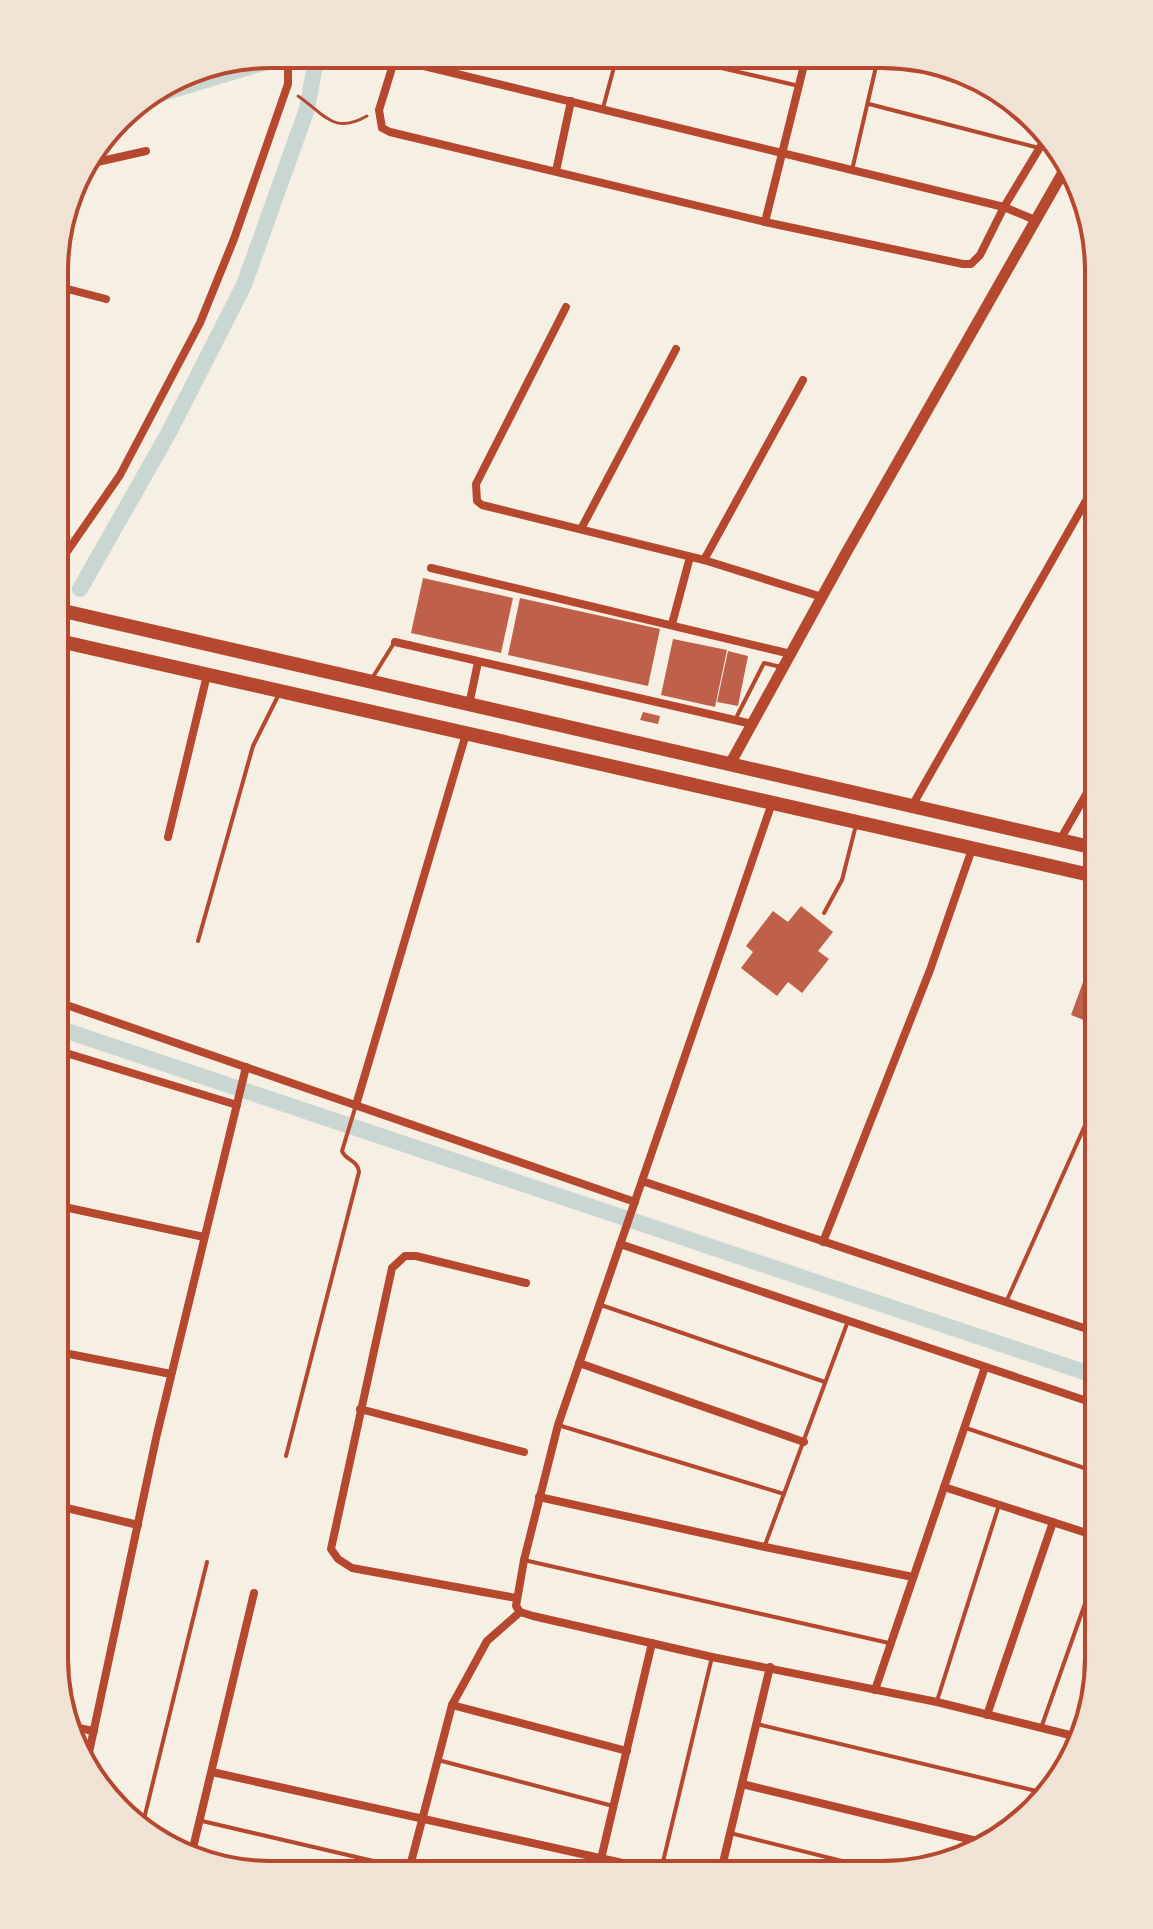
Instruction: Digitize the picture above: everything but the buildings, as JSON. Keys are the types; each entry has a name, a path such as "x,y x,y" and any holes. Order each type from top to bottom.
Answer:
{"main road":[{"path":"68,612 1085,846"},
{"path":"68,643 1085,874"}],"street":[{"path":"68,550 120,475 200,323 234,239 288,84 288,68"},
{"path":"392,68 379,110 382,128 390,132 765,222 963,264 971,264 980,255 1041,145"},
{"path":"440,68 1004,207 1035,220"},
{"path":"765,222 803,68"},
{"path":"556,171 571,101"},
{"path":"101,161 146,151"},
{"path":"730,764 1061,176"},
{"path":"68,289 106,299"},
{"path":"566,307 476,484 475,495 482,505 704,560 822,597"},
{"path":"581,529 676,349"},
{"path":"704,560 803,380"},
{"path":"912,806 1085,503"},
{"path":"672,624 690,557"},
{"path":"431,568 791,654"},
{"path":"395,642 752,724"},
{"path":"469,705 478,662"},
{"path":"168,837 207,675"},
{"path":"356,1105 466,734"},
{"path":"1060,840 1085,796"},
{"path":"772,803 558,1425 524,1560 516,1606 520,1612 712,1657 937,1702 1069,1735"},
{"path":"823,1242 930,970 972,849"},
{"path":"68,1005 635,1202"},
{"path":"68,1054 238,1100"},
{"path":"90,1749 171,1374 246,1067"},
{"path":"642,1181 1085,1328"},
{"path":"68,1208 204,1237"},
{"path":"620,1244 1085,1400"},
{"path":"516,1598 352,1568 338,1559 331,1549 392,1268 405,1256 416,1256 526,1283"},
{"path":"68,1354 171,1374"},
{"path":"579,1363 804,1442"},
{"path":"875,1690 985,1367"},
{"path":"360,1409 524,1452"},
{"path":"944,1487 1085,1532"},
{"path":"539,1497 913,1577"},
{"path":"68,1508 138,1525"},
{"path":"987,1715 1053,1522"},
{"path":"194,1846 254,1593"},
{"path":"411,1861 452,1705 487,1641 520,1612"},
{"path":"601,1859 652,1643"},
{"path":"723,1861 770,1667"},
{"path":"452,1705 627,1751"},
{"path":"81,1729 94,1731"},
{"path":"212,1772 610,1861"},
{"path":"742,1784 972,1840"}],"lane":[{"path":"603,109 614,68"},
{"path":"721,68 799,86"},
{"path":"852,170 876,68"},
{"path":"869,104 1039,148"},
{"path":"370,682 395,642"},
{"path":"735,720 764,663 783,668"},
{"path":"198,941 253,746 280,692"},
{"path":"824,913 842,880 856,823"},
{"path":"286,1456 359,1172 356,1163 344,1155 343,1146 356,1105"},
{"path":"1006,1303 1085,1125"},
{"path":"600,1305 825,1382"},
{"path":"765,1547 848,1321"},
{"path":"558,1425 784,1494"},
{"path":"964,1427 1085,1468"},
{"path":"937,1702 999,1505"},
{"path":"524,1560 891,1643"},
{"path":"145,1816 207,1562"},
{"path":"1041,1728 1085,1604"},
{"path":"663,1861 712,1657"},
{"path":"757,1724 1034,1791"},
{"path":"437,1760 613,1806"},
{"path":"200,1821 366,1861"},
{"path":"730,1833 842,1861"}],"path":[{"path":"294,94 334,123 350,125 379,110"}],"waterway":[{"path":"80,589 168,434 244,285 307,109 314,68"},
{"path":"195,83 230,73"},
{"path":"68,1031 1085,1372"}]}
